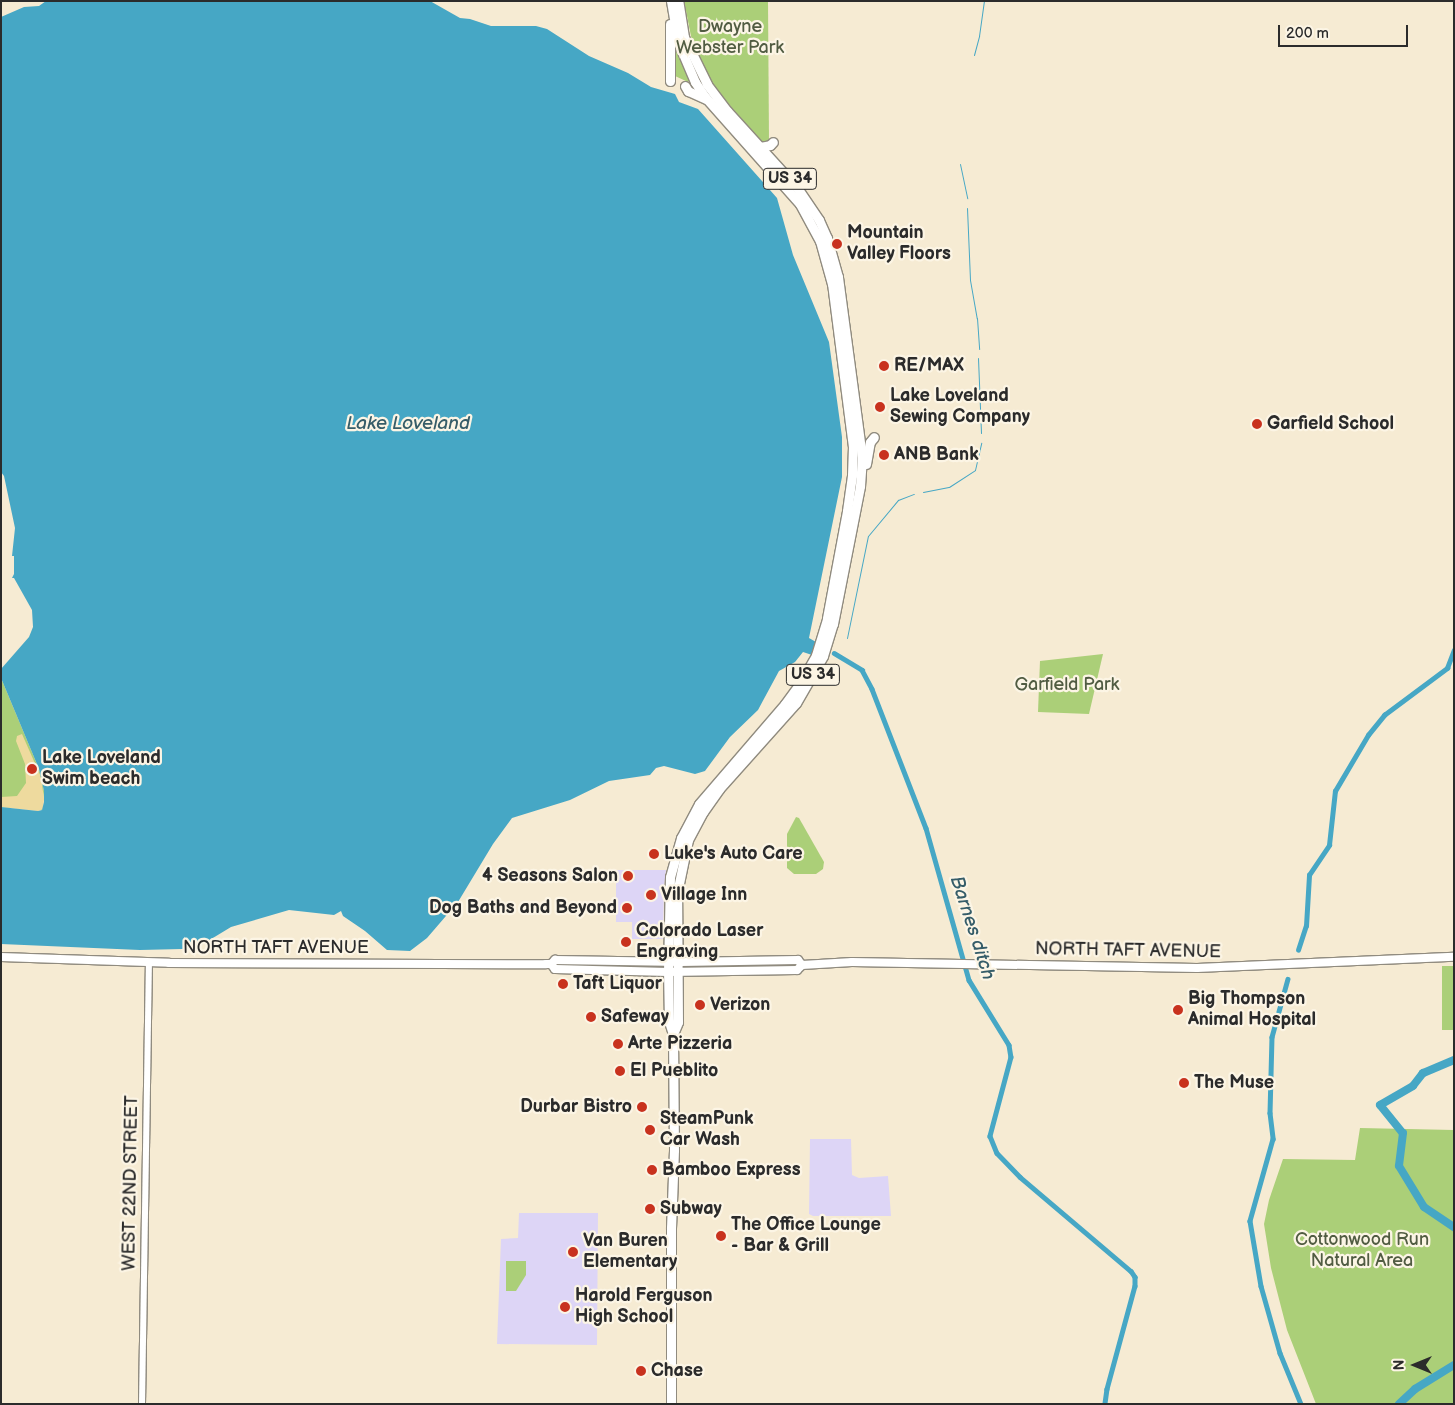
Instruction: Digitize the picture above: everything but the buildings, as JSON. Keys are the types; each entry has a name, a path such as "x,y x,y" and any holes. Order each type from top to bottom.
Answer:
{"highway":[{"name":"US 34","path":"673,961 677,893 688,840 703,812 724,783 796,702 823,656 833,624 861,473 860,430 834,259 819,220 808,201 715,96 700,72 684,37 678,1"},
{"name":"US 34","path":"671,5 678,42 685,60 706,99 800,204 815,230 823,251 833,293 853,447 850,493 827,618 816,655 799,685 709,790 685,829 677,849 670,879 673,972 678,1022 673,1034 674,1150 671,1228 671,1404"},
{"path":"670,81 671,5"},
{"path":"685,86 688,91 706,99"},
{"path":"760,146 770,145 773,142"},
{"path":"823,251 829,258 834,259"},
{"path":"861,473 864,469 870,442 874,437"}],"main road":[{"name":"NORTH TAFT AVENUE","path":"1,957 148,962 551,964 555,960 798,960 802,965"},
{"name":"NORTH TAFT AVENUE","path":"551,964 554,969 673,972 797,970 802,965 852,962 1197,968 1454,957"}],"street":[{"name":"WEST 22ND STREET","path":"142,1404 148,962"}],"shaded area":[{"path":"616,870 666,870 663,939 632,939 632,922 616,922"},
{"path":"810,1139 851,1139 852,1175 859,1178 888,1176 891,1216 813,1216 809,1214"},
{"path":"519,1213 598,1213 597,1345 497,1344 501,1239 518,1238"}],"green space":[{"name":"Dwayne Webster Park","path":"684,1 768,1 769,143 763,144 713,86 692,41"},
{"path":"675,48 691,80 688,82 675,76"},
{"name":"Garfield Park","path":"1103,654 1089,714 1038,712 1040,661"},
{"path":"1,678 39,769 44,791 42,810 1,807"},
{"path":"796,817 799,818 824,862 823,869 816,874 794,874 787,868 787,834"},
{"path":"1442,966 1454,966 1454,1030 1442,1030"},
{"name":"Cottonwood Run Natural Area","path":"1360,1128 1454,1130 1454,1404 1316,1404 1287,1330 1271,1268 1264,1224 1269,1200 1283,1159 1355,1160"},
{"path":"506,1261 526,1261 526,1275 516,1291 506,1291"}],"sand":[{"name":"Lake Loveland Swim beach","path":"22,734 41,777 44,799 43,809 38,811 1,807 1,797 17,796 26,783 25,764 16,741 17,736"}],"water":[{"name":"Lake Loveland","path":"46,1 430,1 460,18 470,19 491,26 536,26 547,29 589,56 628,73 651,87 675,94 679,102 698,109 777,198 793,255 829,342 842,437 842,477 809,638 816,642 812,655 803,652 795,662 779,671 758,710 730,737 705,771 695,774 664,766 656,768 650,775 609,781 570,800 512,818 493,844 458,902 427,938 410,951 387,950 365,931 343,916 341,911 334,915 289,910 231,927 203,944 182,949 140,950 1,944 1,807 42,810 44,791 39,769 1,678 1,669 29,637 33,627 32,610 14,578 12,578 14,574 14,556 12,556 15,528 4,476 1,472 1,17 24,7 39,6"}],"waterway":[{"path":"974,55 984,1"},
{"path":"960,164 967,198"},
{"path":"967,208 970,280 977,318 979,349"},
{"path":"978,358 981,433"},
{"path":"923,492 949,487 975,470 981,443"},
{"path":"847,638 868,536 898,500 914,494"},
{"path":"1298,950 1306,926 1309,875 1329,845 1335,791 1368,735 1384,715 1447,668 1454,650"},
{"name":"Barnes ditch","path":"834,653 862,670 872,689 926,828 969,980 1009,1045 1011,1057 990,1136 997,1153 1020,1177 1131,1271 1135,1277 1135,1286 1107,1389 1105,1404"},
{"path":"1288,979 1272,1037 1270,1113 1273,1139 1250,1221 1261,1286 1280,1353 1301,1404"},
{"path":"1454,1060 1423,1073 1413,1086 1380,1105 1403,1133 1399,1166 1424,1207 1454,1227"},
{"path":"1399,1404 1415,1389 1454,1365"}],"place":[{"name":"Mountain Valley Floors","path":"837,244"},
{"name":"RE/MAX","path":"884,366"},
{"name":"Lake Loveland Sewing Company","path":"880,407"},
{"name":"Garfield School","path":"1257,424"},
{"name":"ANB Bank","path":"884,455"},
{"name":"Lake Loveland Swim beach","path":"32,769"},
{"name":"Luke's Auto Care","path":"654,854"},
{"name":"4 Seasons Salon","path":"628,876"},
{"name":"Village Inn","path":"651,895"},
{"name":"Dog Baths and Beyond","path":"627,908"},
{"name":"Colorado Laser Engraving","path":"626,942"},
{"name":"Taft Liquor","path":"563,984"},
{"name":"Verizon","path":"700,1005"},
{"name":"Big Thompson Animal Hospital","path":"1178,1010"},
{"name":"Safeway","path":"591,1017"},
{"name":"Arte Pizzeria","path":"618,1044"},
{"name":"El Pueblito","path":"620,1071"},
{"name":"The Muse","path":"1184,1083"},
{"name":"Durbar Bistro","path":"642,1107"},
{"name":"SteamPunk Car Wash","path":"650,1130"},
{"name":"Bamboo Express","path":"652,1170"},
{"name":"Subway","path":"650,1209"},
{"name":"The Office Lounge - Bar & Grill","path":"721,1236"},
{"name":"Van Buren Elementary","path":"573,1252"},
{"name":"Harold Ferguson High School","path":"565,1307"},
{"name":"Chase","path":"641,1371"}]}
